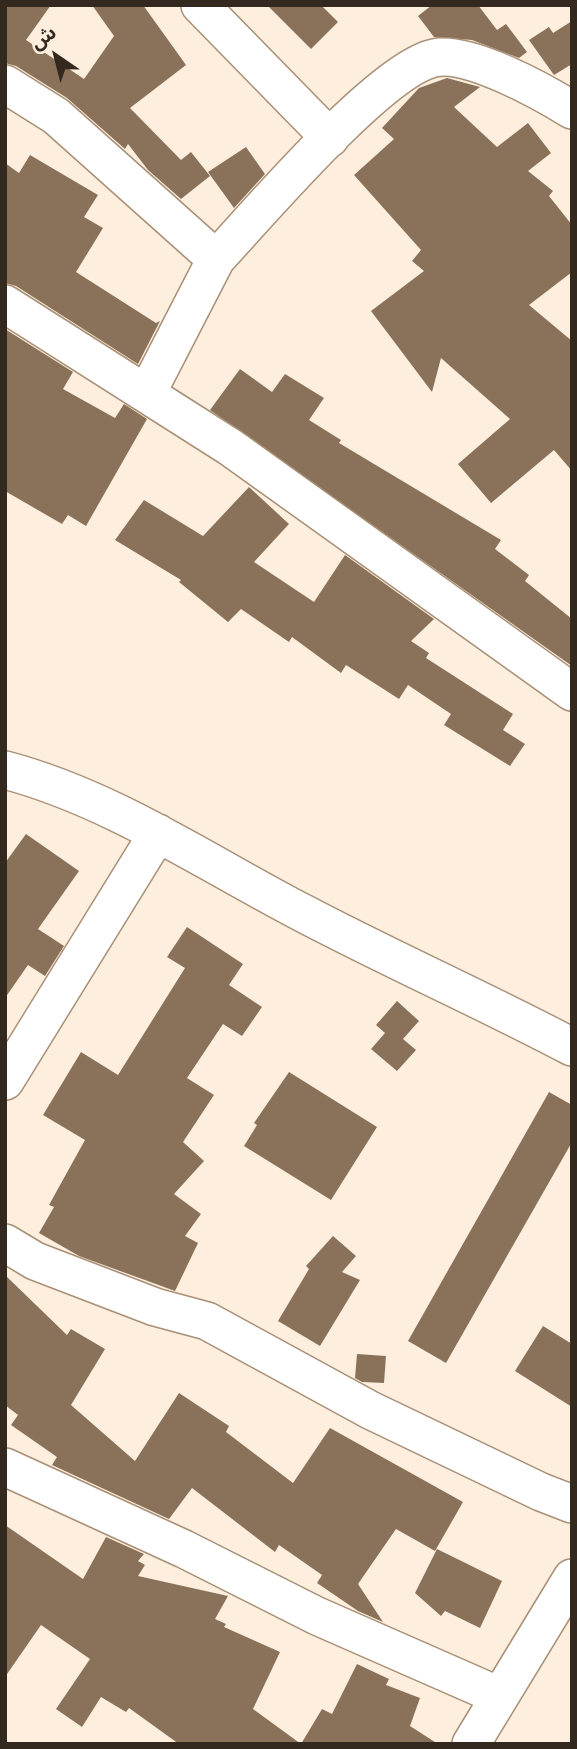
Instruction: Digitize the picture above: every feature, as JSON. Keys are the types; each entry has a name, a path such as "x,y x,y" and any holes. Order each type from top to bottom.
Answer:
{"street":[{"path":"200,5 330,138"},
{"path":"147,393 216,258 330,138 405,70 434,58 452,57 473,63 546,94 572,110"},
{"path":"5,84 56,116 216,258"},
{"path":"5,304 230,447 572,692"},
{"path":"5,770 46,780 158,833 301,912 572,1047"},
{"path":"5,1081 158,833"},
{"path":"5,1242 35,1261 155,1307 207,1321 370,1410 541,1492 572,1504"},
{"path":"5,1467 184,1549 317,1616 497,1695"},
{"path":"471,1744 497,1695 572,1578"}],"building":[{"path":"5,5 51,5 26,40 84,79 114,36 92,5 143,5 186,65 130,108 181,160 191,152 210,176 181,199 148,170 128,144 125,149 67,98 16,66 5,63"},
{"path":"267,5 321,5 338,22 311,49"},
{"path":"432,5 478,5 497,30 506,24 527,52 519,58 472,40 434,37 418,16"},
{"path":"572,21 572,64 554,75 529,40 549,27 553,33"},
{"path":"447,78 480,87 454,107 497,147 528,123 551,153 528,171 553,191 549,196 572,225 572,272 529,305 572,341 572,471 554,450 491,503 458,464 510,419 441,358 432,392 371,311 424,271 412,261 421,250 354,175 394,139 382,128 419,88"},
{"path":"246,147 265,174 234,208 208,172"},
{"path":"30,155 98,195 84,217 103,228 76,272 156,323 160,321 138,364 16,286 5,283 5,163 19,173"},
{"path":"5,329 73,372 63,389 115,418 124,404 147,419 86,526 68,515 62,524 5,491"},
{"path":"240,369 272,392 285,374 324,398 309,420 341,440 339,443 501,540 495,549 529,575 525,581 572,619 572,666 210,410"},
{"path":"249,487 289,524 254,562 314,602 345,555 434,619 411,641 429,653 426,658 513,714 503,730 525,744 510,766 444,725 451,714 408,685 399,699 346,665 341,673 292,637 289,642 241,609 228,622 179,582 181,580 115,540 144,500 203,536"},
{"path":"26,834 79,871 38,929 64,946 45,976 28,965 5,998 5,863"},
{"path":"187,927 243,964 229,985 262,1007 242,1036 223,1024 187,1078 214,1095 183,1142 204,1161 174,1194 201,1214 185,1236 198,1243 175,1291 79,1256 39,1233 54,1207 49,1205 85,1140 43,1115 81,1052 118,1075 185,968 167,957"},
{"path":"397,1001 419,1021 403,1039 416,1050 397,1071 371,1049 385,1033 376,1025"},
{"path":"289,1072 377,1127 331,1200 244,1146 257,1125 254,1123"},
{"path":"549,1092 572,1105 572,1142 446,1363 408,1341"},
{"path":"333,1236 356,1256 342,1272 360,1280 320,1346 278,1321 309,1269 306,1266"},
{"path":"5,1275 67,1335 71,1329 105,1349 71,1405 135,1461 179,1393 229,1426 226,1432 293,1483 330,1428 463,1502 435,1551 396,1529 358,1584 383,1622 358,1611 317,1583 322,1575 279,1545 275,1552 192,1488 169,1519 52,1465 57,1457 11,1425 18,1415 5,1405"},
{"path":"543,1326 572,1344 572,1407 515,1371"},
{"path":"357,1354 386,1356 384,1383 362,1382 355,1378"},
{"path":"5,1525 83,1579 106,1537 144,1554 138,1561 145,1565 138,1576 228,1596 215,1619 226,1624 224,1627 280,1652 253,1709 301,1744 179,1744 129,1708 126,1712 101,1697 82,1727 56,1709 90,1659 41,1625 5,1677"},
{"path":"437,1549 502,1581 480,1628 445,1611 441,1616 415,1593"},
{"path":"357,1664 389,1679 386,1685 420,1698 410,1726 438,1744 301,1744 322,1709 332,1714"}]}
